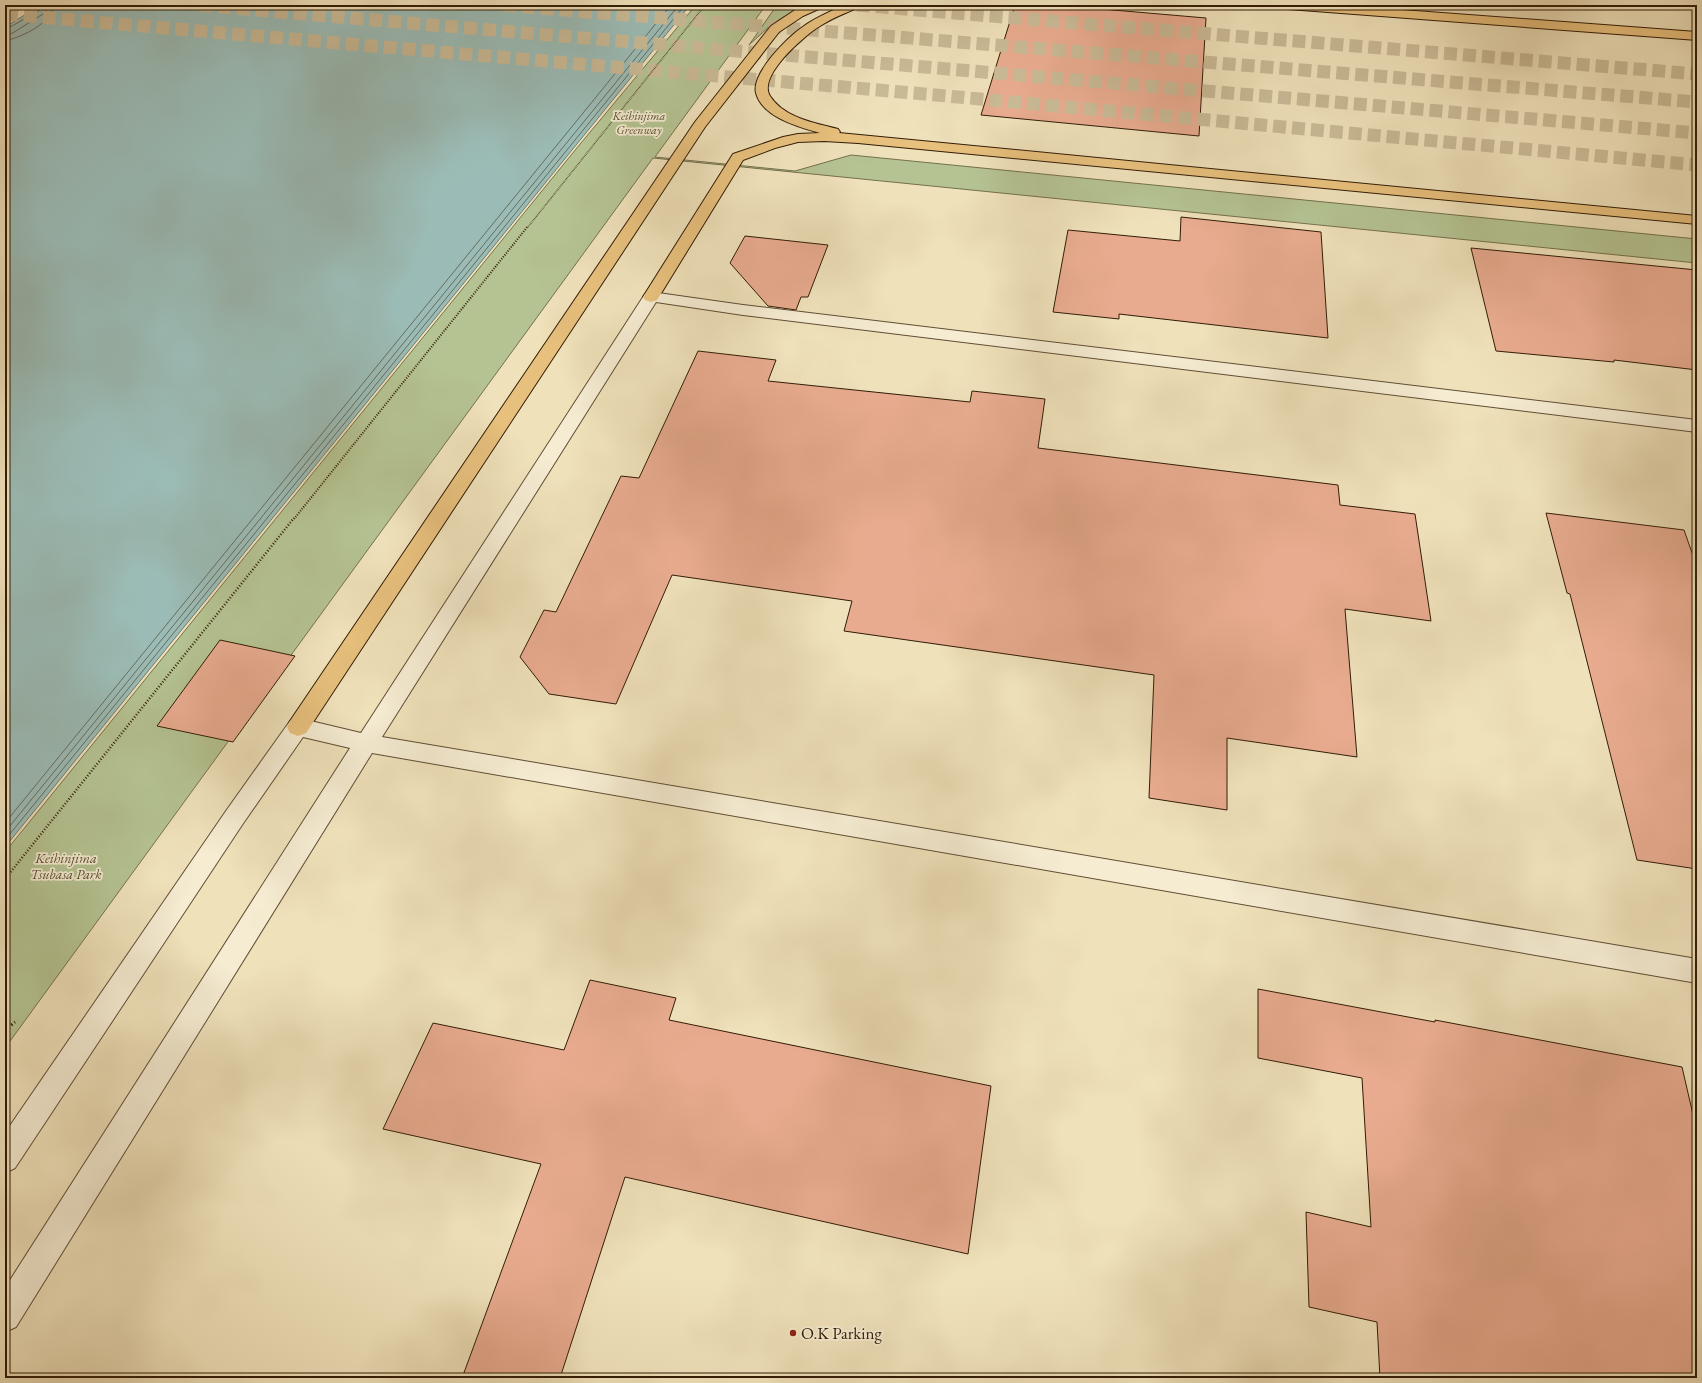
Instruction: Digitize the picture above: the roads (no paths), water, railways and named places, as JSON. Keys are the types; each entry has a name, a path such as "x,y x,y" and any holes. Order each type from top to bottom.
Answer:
{"highway":[{"path":"298,728 700,125 775,29 799,13 819,5"},
{"path":"855,5 832,14 815,23 791,40 768,72 762,84 763,96 771,106 788,118 858,139"},
{"path":"1288,5 1697,36"},
{"path":"651,297 738,157 758,148 790,139 832,137 858,139 1697,220"}],"street":[{"path":"5,1316 366,743 651,297 743,310 1697,426"},
{"path":"5,1158 234,818 298,728 366,743 1697,971"}],"water":[{"path":"41,5 690,5 5,847 5,27"}],"tunnel":[{"path":"199,5 1697,133"},
{"path":"503,5 1697,102"},
{"path":"857,5 1697,74"},
{"path":"5,14 947,96 1697,165"}],"place":[{"name":"O.K Parking","path":"793,1333"}],"park label":[{"name":"Keihinjima Greenway","path":"639,123"},
{"name":"Keihinjima Tsubasa Park","path":"66,866"}]}
